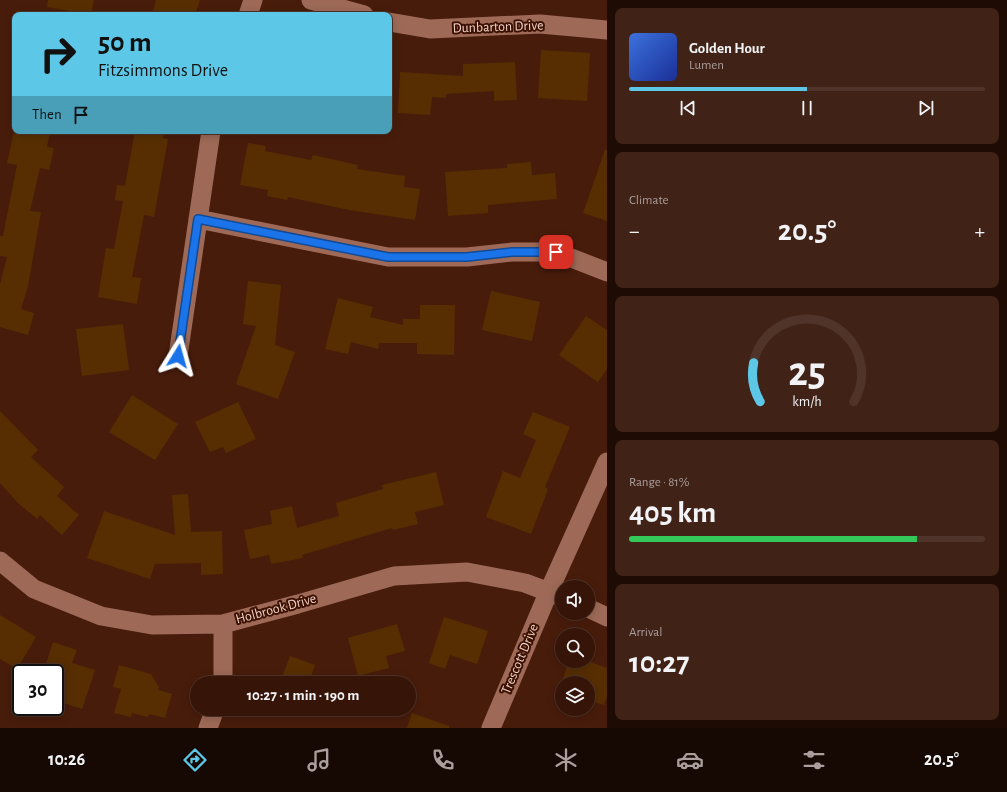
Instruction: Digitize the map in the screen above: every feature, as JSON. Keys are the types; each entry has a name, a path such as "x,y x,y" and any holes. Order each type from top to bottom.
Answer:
{"street":[{"path":"249,12 253,0"},
{"path":"311,0 353,12"},
{"name":"Dunbarton Drive","path":"392,23 430,29 540,24 607,30"},
{"path":"178,356 211,134"},
{"path":"198,219 388,257 467,257 512,252 556,252 607,272"},
{"path":"561,580 607,462"},
{"name":"Holbrook Drive","path":"0,561 34,589 101,616 152,625 223,624 394,576 467,572 525,583 555,594"},
{"name":"Trescott Drive","path":"491,728 555,596"},
{"path":"595,611 607,617"},
{"path":"223,624 223,676"},
{"path":"208,728 212,716"}],"building":[{"path":"48,0 94,0 92,12 74,12 47,7"},
{"path":"156,0 200,0 196,12 153,12"},
{"path":"541,50 590,53 587,101 538,98"},
{"path":"515,62 517,100 494,101 494,91 446,94 446,98 432,97 430,115 398,113 400,72 463,76 463,64"},
{"path":"13,134 49,134 47,147 54,148 49,170 40,168 30,211 41,212 28,286 21,309 34,313 28,335 0,327 0,284 7,257 0,256 0,236 3,236 17,165 7,163"},
{"path":"134,134 164,134 163,138 168,139 154,217 144,215 132,277 141,278 137,304 98,297 106,248 114,249 123,201 115,200 117,185 125,186"},
{"path":"248,143 266,146 265,151 311,160 313,155 358,165 357,169 405,176 404,187 420,189 415,220 349,210 288,197 287,200 267,196 268,190 240,185"},
{"path":"605,150 607,150 607,221 583,213"},
{"path":"531,162 532,175 555,173 557,199 488,205 488,213 448,216 445,172 507,168 507,164"},
{"path":"248,281 281,285 275,345 295,352 278,399 236,384 256,326 243,324"},
{"path":"491,291 540,302 532,341 482,330"},
{"path":"338,298 373,307 370,317 403,325 403,319 420,319 420,305 455,305 454,355 417,354 417,343 379,343 378,349 351,342 348,354 325,349"},
{"path":"586,316 607,330 607,369 598,382 559,355"},
{"path":"123,324 129,370 82,376 76,329"},
{"path":"132,395 178,424 155,460 109,432"},
{"path":"238,402 256,439 226,453 223,447 210,452 195,422"},
{"path":"0,411 38,450 31,457 64,487 57,496 79,515 62,535 40,515 37,519 18,503 0,483"},
{"path":"533,412 570,427 545,487 548,489 531,534 486,517 503,471 520,478 536,440 523,434"},
{"path":"436,472 444,505 415,512 418,524 393,530 392,528 302,555 303,558 271,564 269,555 250,559 244,530 272,524 270,511 292,506 297,528 339,516 336,503 383,489 382,485"},
{"path":"188,494 191,532 222,531 223,574 201,575 201,563 155,564 150,579 87,558 104,511 175,535 172,495"},
{"path":"0,615 36,637 20,664 12,664 12,666 0,659"},
{"path":"444,617 488,631 477,664 450,655 445,669 429,663"},
{"path":"397,624 405,651 386,656 389,668 358,676 348,638"},
{"path":"53,642 77,650 72,663 95,670 82,709 64,703 64,664 46,664"},
{"path":"290,656 315,665 311,676 283,676"},
{"path":"595,664 607,668 607,696 604,705 595,702 595,676 564,676 567,668 595,668"},
{"path":"119,665 151,674 159,687 158,690 172,694 165,718 149,714 148,717 132,713 131,717 114,713 121,689 113,687"},
{"path":"416,714 449,726 449,728 407,728 411,716 416,716"}],"route":[{"path":"178,356 198,219 388,257 467,257 512,252 556,252"}]}
